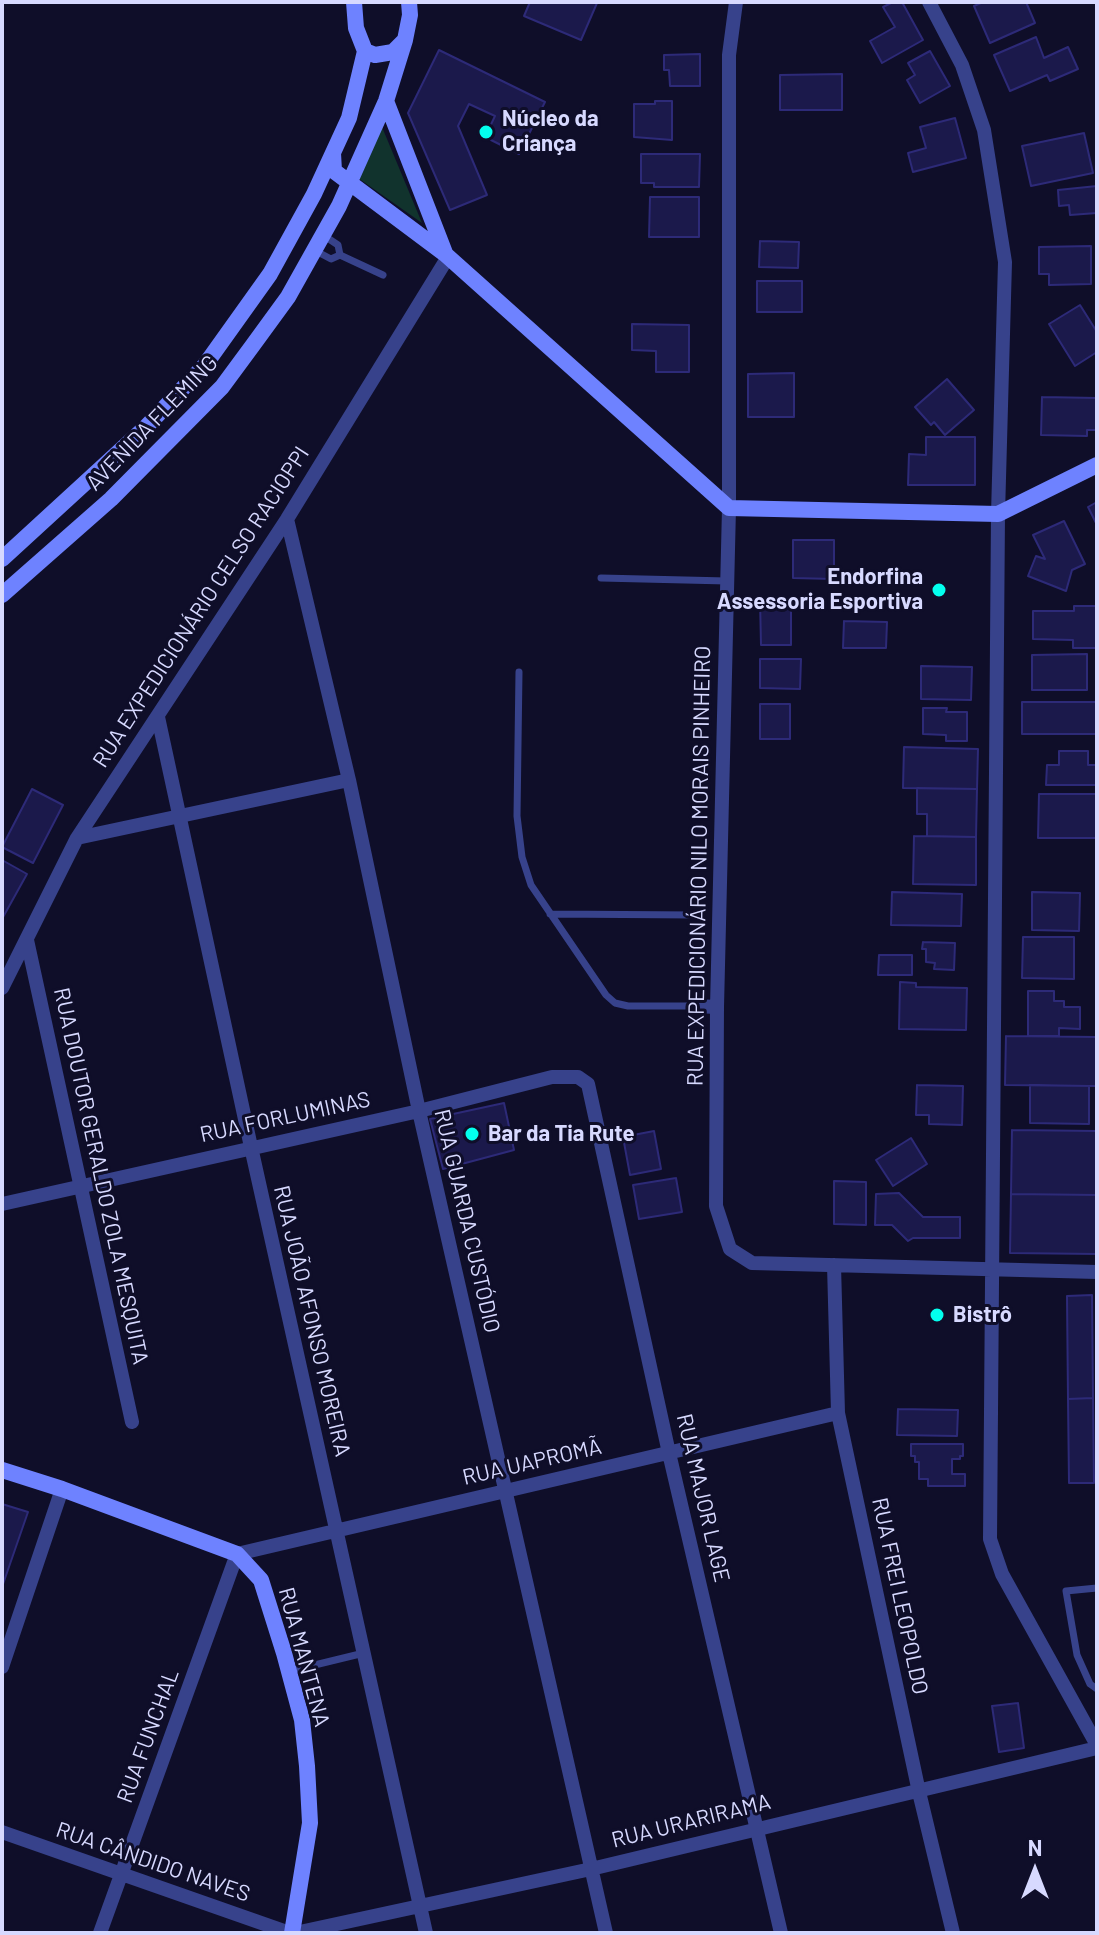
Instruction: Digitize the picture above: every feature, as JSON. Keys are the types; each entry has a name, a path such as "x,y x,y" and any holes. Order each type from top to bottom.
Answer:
{"street":[{"path":"354,2 356,28 365,51 384,55 393,52 405,40"},
{"name":"RUA EXPEDICIONÁRIO NILO MORAIS PINHEIRO","path":"736,2 729,55 729,508 717,1007 716,1206 730,1249 752,1263 834,1265"},
{"path":"929,2 962,65 984,130 1005,262 998,514 990,1539 1002,1574 1097,1747"},
{"name":"AVENIDA FLEMING","path":"2,595 111,499 222,387 288,297 349,183 386,101 413,6"},
{"name":"AVENIDA FLEMING","path":"2,559 146,427 205,365 270,274 333,153 349,118 365,51"},
{"path":"386,101 447,256"},
{"path":"333,153 334,171 447,256 729,508 998,514 1097,465"},
{"name":"RUA EXPEDICIONÁRIO CELSO RACIOPPI","path":"2,988 77,838 287,519 447,256"},
{"name":"RUA GUARDA CUSTÓDIO","path":"287,519 349,780 419,1111 606,1933"},
{"path":"21,543 40,564"},
{"name":"RUA JOÃO AFONSO MOREIRA","path":"158,717 426,1933"},
{"path":"77,838 349,780"},
{"name":"RUA DOUTOR GERALDO ZOLA MESQUITA","path":"27,940 132,1422"},
{"path":"694,1006 717,1007"},
{"name":"RUA FORLUMINAS","path":"2,1204 419,1111 552,1077 578,1077"},
{"name":"RUA MAJOR LAGE","path":"578,1077 588,1084 593,1097 669,1453 781,1933"},
{"path":"834,1265 1097,1272"},
{"name":"RUA FREI LEOPOLDO","path":"834,1265 838,1413 919,1792 953,1933"},
{"name":"RUA UAPROMÃ","path":"237,1554 838,1413"},
{"name":"RUA MANTENA","path":"2,1470 237,1554 261,1580 302,1720 310,1823 292,1933"},
{"path":"2,1667 62,1489"},
{"name":"RUA FUNCHAL","path":"100,1933 237,1554"},
{"name":"RUA URARIRAMA","path":"292,1933 591,1869 1097,1747"},
{"name":"RUA CÂNDIDO NAVES","path":"2,1832 292,1933"}],"lane":[{"path":"323,235 338,245 340,255"},
{"path":"314,250 331,259 340,255 383,275"},
{"path":"601,578 727,581"},
{"path":"519,672 517,816 522,857 531,885 606,995 615,1003 628,1006 694,1006"},
{"path":"550,914 696,915"},
{"path":"1097,1588 1066,1591 1077,1655 1090,1684 1097,1689"},
{"path":"290,1671 364,1653"}],"green space":[{"path":"382,127 422,223 358,178"}],"building":[{"path":"530,2 597,3 581,40 524,16"},
{"path":"902,2 923,40 882,63 870,41 895,27 883,7"},
{"path":"983,2 1026,2 1035,23 990,43 974,6"},
{"path":"1036,37 1044,58 1068,47 1078,69 1050,81 1047,75 1010,91 994,55"},
{"path":"439,50 545,102 519,154 485,137 495,116 469,104 458,126 487,195 450,210 408,113"},
{"path":"930,51 950,86 920,103 907,80 915,75 908,63"},
{"path":"700,54 700,86 670,86 669,70 664,70 664,55"},
{"path":"842,74 842,110 780,110 780,75"},
{"path":"655,101 672,101 672,140 634,137 634,104 655,104"},
{"path":"955,118 966,158 913,172 908,153 926,148 920,127"},
{"path":"1084,133 1093,173 1031,186 1022,146"},
{"path":"641,154 700,154 699,187 654,187 654,183 641,183"},
{"path":"1097,186 1097,213 1070,215 1069,205 1059,206 1058,190"},
{"path":"650,197 699,197 699,237 649,237"},
{"path":"760,241 799,242 798,268 759,267"},
{"path":"1091,246 1091,284 1049,285 1049,274 1039,274 1039,247"},
{"path":"757,281 802,281 802,312 757,312"},
{"path":"1080,305 1097,332 1097,352 1075,366 1049,324"},
{"path":"632,324 689,325 689,372 656,372 656,351 632,350"},
{"path":"794,373 794,417 748,417 748,374"},
{"path":"947,379 974,410 945,435 915,407"},
{"path":"1042,397 1097,398 1097,430 1087,430 1087,436 1041,435"},
{"path":"926,437 975,437 975,485 908,485 909,454 926,455"},
{"path":"1097,502 1097,525 1088,507"},
{"path":"1064,521 1085,564 1072,570 1066,591 1028,576 1036,556 1045,559 1033,535"},
{"path":"793,540 834,540 834,579 793,578"},
{"path":"760,600 791,600 791,645 761,645"},
{"path":"1074,606 1097,606 1097,648 1073,648 1073,640 1033,639 1033,611 1074,611"},
{"path":"844,621 887,622 886,648 843,648"},
{"path":"1087,654 1087,690 1032,690 1032,655"},
{"path":"760,659 801,659 800,689 760,688"},
{"path":"921,666 972,667 971,700 921,699"},
{"path":"1022,702 1097,702 1097,734 1022,734"},
{"path":"760,704 790,704 790,739 760,739"},
{"path":"923,708 967,712 967,741 946,741 946,735 923,734"},
{"path":"904,747 978,749 977,789 903,788"},
{"path":"1059,751 1088,751 1088,765 1097,765 1097,785 1046,785 1047,765 1059,765"},
{"path":"917,788 977,789 976,837 927,836 927,814 917,814"},
{"path":"32,789 63,805 33,863 2,847"},
{"path":"1039,794 1097,794 1097,838 1038,838"},
{"path":"914,836 976,837 976,885 913,884"},
{"path":"2,860 27,874 2,919"},
{"path":"892,892 962,894 961,926 891,925"},
{"path":"1032,892 1080,893 1079,931 1032,930"},
{"path":"1023,937 1074,937 1074,979 1022,978"},
{"path":"923,942 955,943 954,970 934,969 935,963 926,962"},
{"path":"879,955 912,955 912,975 878,975"},
{"path":"900,982 916,983 916,987 967,988 966,1030 899,1029"},
{"path":"1028,991 1054,991 1054,1001 1064,1001 1064,1007 1080,1007 1080,1029 1059,1028 1059,1036 1028,1036"},
{"path":"1006,1036 1097,1037 1097,1086 1005,1085"},
{"path":"917,1085 963,1086 962,1125 929,1124 929,1115 916,1115"},
{"path":"1030,1085 1089,1086 1089,1124 1030,1123"},
{"name":"Bar da Tia Rute","path":"504,1103 514,1150 443,1169 430,1119"},
{"path":"1012,1130 1097,1131 1097,1195 1011,1194"},
{"path":"654,1131 661,1169 630,1175 623,1137"},
{"path":"911,1138 927,1164 893,1186 876,1160"},
{"path":"676,1178 682,1212 639,1219 633,1185"},
{"path":"834,1181 866,1182 866,1225 834,1224"},
{"path":"899,1193 923,1217 960,1217 960,1238 913,1238 908,1241 892,1225 875,1225 876,1194"},
{"path":"1011,1194 1097,1195 1097,1254 1010,1253"},
{"path":"1092,1295 1093,1398 1068,1399 1067,1296"},
{"path":"1093,1398 1094,1483 1069,1483 1068,1399"},
{"path":"898,1409 958,1410 957,1436 897,1435"},
{"path":"911,1444 963,1444 963,1456 952,1459 952,1474 965,1474 965,1486 928,1486 928,1479 919,1479 919,1462 911,1456"},
{"path":"2,1504 28,1512 2,1587"},
{"path":"1018,1703 1024,1748 999,1752 992,1706"}],"place":[{"name":"Núcleo da Criança","path":"486,132"},
{"name":"Endorfina Assessoria Esportiva","path":"939,590"},
{"name":"Bar da Tia Rute","path":"472,1134"},
{"name":"Bistrô","path":"937,1315"}]}
